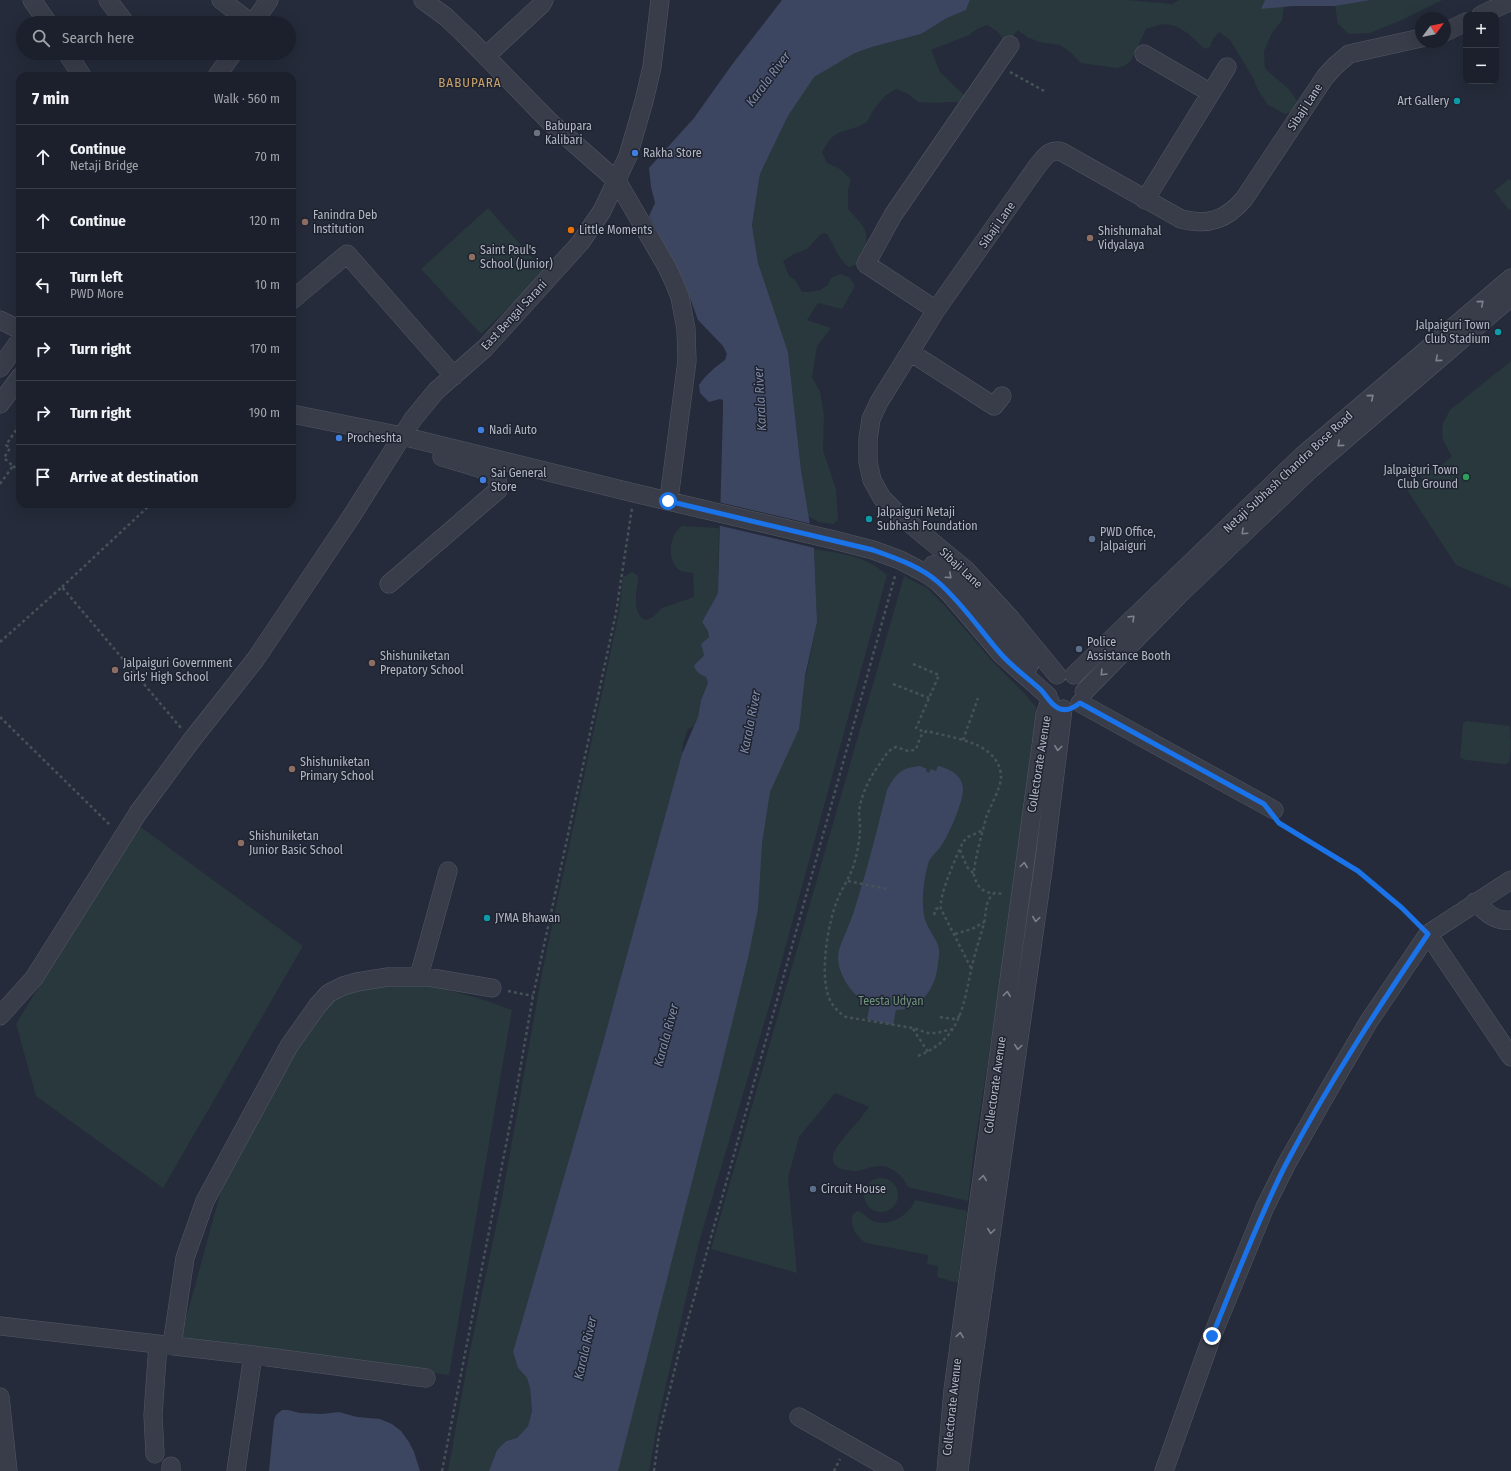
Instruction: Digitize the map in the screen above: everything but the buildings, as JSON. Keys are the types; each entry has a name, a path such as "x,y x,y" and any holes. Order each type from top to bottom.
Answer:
{"street":[{"path":"32,0 43,16"},
{"path":"108,0 120,16"},
{"path":"221,0 243,16"},
{"path":"257,16 269,0"},
{"path":"423,0 446,18 486,56 550,122 617,181 667,267 676,287 684,314 687,337 687,361 670,491"},
{"path":"486,56 544,0"},
{"name":"East Bengal Sarani","path":"0,1016 34,978 135,818 191,742 255,660 413,419 436,391 485,348 580,243 602,211 628,156 644,101 652,66 660,0"},
{"path":"1487,12 1511,1"},
{"path":"1451,29 1463,23"},
{"name":"Sibaji Lane","path":"1056,690 980,584 965,569 897,513 882,498 872,480 868,462 868,439 871,419 879,402 936,310 1042,160 1050,153 1058,151 1062,152 1172,215 1190,222 1210,221 1220,218 1229,214 1244,199 1321,83 1335,66 1350,54 1415,39"},
{"path":"936,310 866,264 893,215 1010,45"},
{"path":"1144,54 1211,93"},
{"path":"72,60 79,72"},
{"path":"220,72 228,60"},
{"path":"1145,200 1227,67"},
{"path":"296,297 347,254 454,376"},
{"name":"Netaji Subhash Chandra Bose Road","path":"1056,690 1302,456 1511,278"},
{"name":"Netaji Subhash Chandra Bose Road","path":"1082,697 1178,596 1312,468 1511,297"},
{"path":"910,352 994,406 1002,396"},
{"path":"3,400 16,382"},
{"path":"3,400 16,385"},
{"path":"296,415 402,436 633,500 683,505 873,550 898,566 924,572 938,582 951,595 1002,655 1056,690"},
{"path":"389,584 498,490 496,478 490,472 410,446 402,436"},
{"path":"834,540 873,545 904,552 930,562 946,572 972,599 1011,646 1056,690 1075,707 1082,697 1081,682 1056,690"},
{"name":"Collectorate Avenue","path":"959,1471 966,1413 1016,896 1046,715 1056,690"},
{"name":"Collectorate Avenue","path":"946,1471 953,1390 1022,1017 1044,863 1056,690"},
{"path":"1082,697 1269,807"},
{"path":"419,976 448,871"},
{"path":"1164,1471 1212,1336 1265,1207 1284,1169 1369,1021 1428,934 1511,880"},
{"path":"1475,902 1491,917 1500,920 1511,920"},
{"path":"1428,934 1509,1050"},
{"path":"155,1454 153,1415 165,1345 185,1258 205,1201 289,1046 318,1005 329,993 343,986 388,977 419,976 492,988"},
{"path":"1004,1015 1022,1017"},
{"path":"0,1326 253,1355 426,1378"},
{"path":"236,1471 253,1355"},
{"path":"0,1397 8,1470"},
{"path":"799,1417 894,1471"}],"path":[{"path":"996,64 1046,92"},
{"path":"16,430 6,445 10,448 4,458 16,468"},
{"path":"0,484 13,466"},
{"path":"442,1471 514,1104 533,996 616,613 633,500"},
{"path":"0,642 62,587 147,508"},
{"path":"654,1471 659,1434 679,1352 898,566"},
{"path":"62,587 191,742"},
{"path":"913,664 939,675 916,728 925,732 927,731 964,740 980,746 996,759 1000,768 1000,782 986,818 974,874"},
{"path":"893,684 929,698"},
{"path":"964,740 978,698"},
{"path":"0,717 115,830"},
{"path":"925,732 920,737 915,750 908,751 896,747 890,751 877,768 861,801 859,813 860,827 855,861 848,881 837,899 831,917 827,944 826,990 829,999 839,1013 846,1017 913,1028 928,1032 953,1029"},
{"path":"1269,807 1279,823 1358,871 1402,908 1428,934"},
{"path":"971,968 941,907 940,901 963,842 984,830"},
{"path":"960,849 967,867 974,874 981,889 988,894 995,893 1016,896"},
{"path":"848,881 887,889"},
{"path":"918,1056 928,1052 947,1036 953,1029 960,1016 971,968 984,922 987,902 995,893"},
{"path":"934,914 936,909 941,907"},
{"path":"955,934 972,929 984,922"},
{"path":"492,988 533,996"},
{"path":"940,1017 953,1019 960,1016"},
{"path":"913,1028 928,1052"}],"green space":[{"path":"970,0 1127,0 1172,4 1179,0 1265,0 1261,9 1284,6 1282,20 1272,33 1264,51 1265,68 1292,93 1298,104 1292,112 1285,114 1268,105 1230,40 1219,32 1213,39 1210,47 1204,49 1190,35 1172,25 1158,25 1146,29 1131,61 1124,66 1116,68 1081,63 1069,51 1060,45 1039,42 1027,37 1018,30 1006,45 998,32 987,25 977,29 969,35 931,50 940,72 967,98 963,102 918,102 908,94 896,89 885,96 872,112 867,122 838,133 830,139 822,152 827,163 840,169 851,179 848,190 848,209 856,217 866,233 863,262 849,267 845,264 826,233 821,234 807,249 794,254 783,261 789,276 795,280 802,292 820,290 828,285 831,278 840,274 849,277 855,286 842,309 818,303 807,320 831,328 817,346 812,377 820,392 824,415 823,450 836,489 838,520 833,524 819,522 808,516 801,470 788,352 758,263 752,225 760,174 788,116 813,77 855,53 921,34 947,18 966,10"},
{"path":"1371,0 1442,0 1418,12 1415,12 1415,14 1402,20 1370,33 1349,34 1338,24 1335,6"},
{"path":"1509,179 1511,181 1511,209 1509,210 1494,191"},
{"name":"Saint Paul's School (Junior)","path":"488,208 545,272 481,334 421,269"},
{"name":"Jalpaiguri Town Club Ground","path":"1511,361 1511,588 1456,565 1407,490 1422,480 1420,474 1427,469 1434,470 1452,457 1443,440 1442,431 1443,423 1450,410"},
{"path":"682,526 719,528 718,593 702,622 708,631 709,637 701,644 704,655 701,660 697,662 696,670 701,675 706,677 708,683 701,700 698,717 694,726 688,729 683,743 682,754 602,1046 513,1352 518,1368 527,1378 530,1388 532,1411 528,1426 517,1438 506,1441 497,1450 489,1471 448,1471 468,1360 502,1198 542,973 619,613 623,577 632,572 638,576 636,607 641,617 646,620 653,617 662,608 694,597 693,573 679,570 674,565 672,559 672,540 678,529"},
{"path":"814,549 844,554 862,559 879,568 887,575 771,1000 699,1242 658,1420 649,1471 606,1471 793,690 806,676 817,622"},
{"name":"Teesta Udyan","path":"904,576 927,588 944,605 994,663 1025,694 1036,707 1038,716 1016,881 974,1150 968,1201 908,1187 898,1174 887,1167 879,1166 853,1171 842,1169 835,1165 833,1160 837,1147 869,1107 835,1093 799,1137 788,1178 797,1273 711,1249"},
{"path":"1467,721 1510,726 1511,749 1509,762 1503,764 1466,760 1460,757 1463,723"},
{"path":"138,825 303,946 163,1188 36,1096 16,1024"},
{"path":"407,983 460,993 512,1010 449,1375 180,1340 224,1180 312,1021 342,993"},
{"path":"878,1178 884,1178 888,1179 895,1185 898,1195 897,1202 891,1209 884,1212 878,1212 874,1211 867,1205 864,1198 864,1192 865,1188 871,1181"},
{"path":"915,1200 967,1211 958,1283 937,1277 938,1266 927,1264 928,1255 866,1243 854,1231 852,1215 857,1211 873,1221 885,1223 898,1219 908,1211"}],"water":[{"name":"Karala River","path":"782,0 970,0 966,10 947,18 921,34 855,53 814,77 788,116 760,174 752,225 758,263 788,352 801,470 814,549 817,622 805,676 799,729 770,792 762,843 758,909 748,958 618,1471 489,1471 497,1450 506,1441 517,1438 528,1426 532,1411 530,1388 527,1378 518,1368 513,1352 602,1046 682,754 698,717 701,700 708,683 706,677 698,673 694,666 704,655 701,644 709,637 708,631 702,622 718,593 723,400 720,399 709,402 700,393 699,385 711,371 725,360 727,354 723,346 698,320 685,284 649,216 655,203 651,187 649,168 694,118 731,66"},
{"path":"1265,0 1371,0 1335,6 1293,6 1261,9"},
{"path":"920,766 927,769 926,771 929,773 931,769 936,771 938,766 955,773 962,783 963,794 958,811 942,845 929,861 924,883 924,915 926,923 938,945 939,950 937,972 931,988 926,996 913,1006 896,1010 893,1025 867,1019 870,1004 858,997 848,986 839,966 838,955 862,885 887,790 896,776 903,770"},
{"path":"282,1410 322,1414 339,1412 357,1417 380,1419 392,1424 401,1431 409,1442 420,1471 269,1471 274,1420 276,1415"}],"pier":[{"path":"718,502 812,524 815,548 717,525"}],"place":[{"name":"Art Gallery","path":"1457,101"},
{"name":"Babupara Kalibari","path":"537,133"},
{"name":"Rakha Store","path":"635,153"},
{"name":"Fanindra Deb Institution","path":"305,222"},
{"name":"Little Moments","path":"571,230"},
{"name":"Shishumahal Vidyalaya","path":"1090,238"},
{"name":"Saint Paul's School (Junior)","path":"472,257"},
{"name":"Jalpaiguri Town Club Stadium","path":"1498,332"},
{"name":"Nadi Auto","path":"481,430"},
{"name":"Procheshta","path":"339,438"},
{"name":"Jalpaiguri Town Club Ground","path":"1466,477"},
{"name":"Sai General Store","path":"483,480"},
{"name":"Jalpaiguri Netaji Subhash Foundation","path":"869,519"},
{"name":"PWD Office, Jalpaiguri","path":"1092,539"},
{"name":"Police Assistance Booth","path":"1079,649"},
{"name":"Shishuniketan Prepatory School","path":"372,663"},
{"name":"Jalpaiguri Government Girls' High School","path":"115,670"},
{"name":"Shishuniketan Primary School","path":"292,769"},
{"name":"Shishuniketan Junior Basic School","path":"241,843"},
{"name":"JYMA Bhawan","path":"487,918"},
{"name":"Circuit House","path":"813,1189"}],"district":[{"name":"BABUPARA","path":"470,82"}],"route":[{"path":"668,501 873,550 900,560 924,572 938,582 951,595 1002,655 1048,696 1053,705 1058,708 1069,709 1080,703 1264,804 1279,823 1358,871 1402,908 1428,934 1369,1021 1287,1163 1265,1207 1212,1336"}]}
